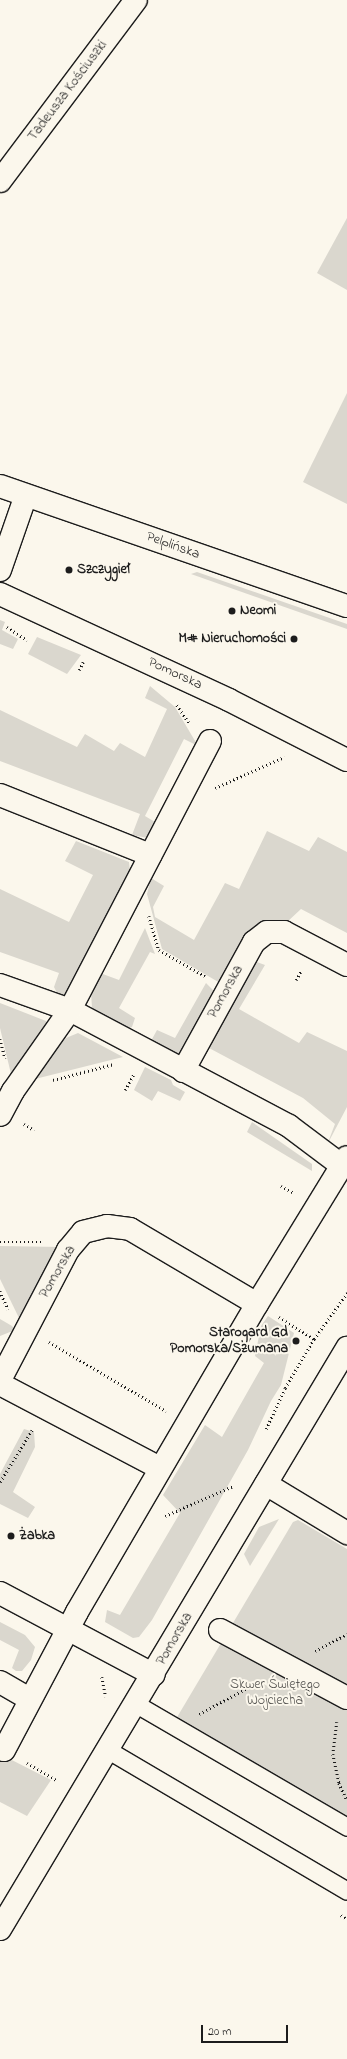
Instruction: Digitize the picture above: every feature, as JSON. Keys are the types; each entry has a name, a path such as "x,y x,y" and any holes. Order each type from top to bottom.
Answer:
{"street":[{"name":"Tadeusza Kościuszki","path":"0,182 136,0"},
{"name":"Pelplińska","path":"0,486 347,606"},
{"path":"0,570 26,495"},
{"name":"Pomorska","path":"0,594 229,700 347,760"},
{"path":"0,1115 13,1091 70,1010 210,741"},
{"path":"0,795 150,855"},
{"name":"Pomorska","path":"183,1071 254,942 268,932 284,932 347,966"},
{"path":"0,985 70,1010 289,1126 344,1161 160,1468 68,1629 2,1749"},
{"name":"Pomorska","path":"0,1380 68,1250 83,1232 107,1226 130,1229 257,1304"},
{"name":"Pomorska","path":"0,1929 154,1675 347,1348"},
{"path":"0,1384 160,1468"},
{"path":"266,1484 347,1533"},
{"path":"0,1593 154,1675"},
{"path":"220,1630 343,1707"},
{"path":"0,1682 30,1699"}],"lane":[{"path":"136,1704 347,1827"},
{"path":"108,1750 347,1891"}],"path":[{"path":"176,806 315,743"},
{"path":"147,908 159,950 228,990"},
{"path":"13,1091 117,1063"},
{"path":"0,1242 75,1243"},
{"path":"262,1437 285,1388 314,1338 347,1293"},
{"path":"297,1328 314,1338"},
{"path":"26,1329 187,1424"},
{"path":"1,1481 35,1426"},
{"path":"230,1493 237,1480"},
{"path":"164,1516 234,1486"},
{"path":"104,1702 106,1697 102,1674 113,1653"},
{"path":"343,1707 333,1754 339,1783 347,1800"},
{"path":"2,1749 57,1780"},
{"path":"53,1787 61,1774"}],"green space":[{"path":"347,218 347,290 317,273"},
{"path":"347,393 347,504 303,482"},
{"path":"197,572 347,624 347,629 191,574"},
{"path":"0,620 5,622 2,630 18,639 13,649 0,644"},
{"path":"37,637 81,655 67,674 28,654"},
{"path":"150,686 175,707 198,746 184,739 145,816 160,825 153,839 132,835 140,814 0,761 0,710 77,747 85,734 114,751 120,743 145,757 167,709 145,698"},
{"path":"267,831 309,851 318,837 347,852 347,933 301,909 286,923 273,921 258,924 245,937 220,983 162,949 147,894 151,878 164,886 153,907 155,917 194,940 225,883 239,889"},
{"path":"76,841 129,862 130,872 69,994 61,996 58,995 54,987 59,973 0,952 0,889 69,922 93,875 65,861"},
{"path":"145,928 155,954 150,952 119,1008 135,1018 132,1027 127,1029 95,1015 92,1008 91,992 100,973 119,980"},
{"path":"251,960 265,965 239,1009 299,1043 307,1032 347,1051 347,1107 327,1145 335,1124 303,1098 209,1048 198,1068 193,1064"},
{"path":"206,983 216,993 181,1056 174,1056 151,1041 157,1030 175,1038"},
{"path":"0,1003 46,1021 47,1026 11,1074 0,1028"},
{"path":"78,1033 123,1057 27,1081 66,1038"},
{"path":"145,1067 171,1080 173,1085 185,1092 180,1101 158,1091 152,1101 134,1090"},
{"path":"252,1122 312,1164 312,1171 247,1132"},
{"path":"0,1246 61,1247 20,1320 0,1279"},
{"path":"268,1316 294,1333 281,1385 271,1401 248,1450 152,1620 139,1637 133,1638 105,1622 107,1610 120,1615 180,1513 163,1495 205,1425 222,1437 264,1363 255,1356 261,1326"},
{"path":"0,1319 12,1326 15,1330 0,1336"},
{"path":"24,1429 34,1432 35,1447 13,1492 35,1507 28,1518 0,1504 0,1474"},
{"path":"279,1519 250,1566 244,1554 259,1527"},
{"name":"Skwer Świętego Wojciecha","path":"298,1520 347,1549 347,1818 176,1719 293,1522"},
{"path":"0,1622 25,1635 35,1647 31,1660 22,1671 16,1671 12,1668 19,1650 0,1640"},
{"path":"0,1754 51,1780 27,1816 0,1802"}],"place":[{"name":"Szczygieł","path":"69,570"},
{"name":"Neomi","path":"232,611"},
{"name":"M# Nieruchomości","path":"294,639"},
{"name":"Starogard Gd Pomorska/Szumana","path":"296,1341"},
{"name":"Żabka","path":"11,1536"}]}
